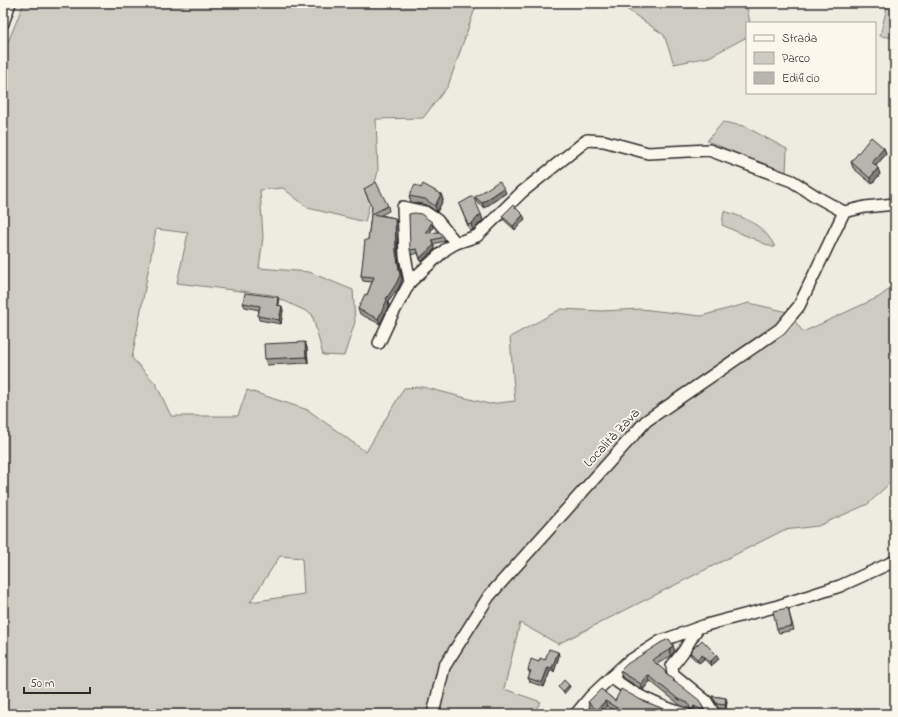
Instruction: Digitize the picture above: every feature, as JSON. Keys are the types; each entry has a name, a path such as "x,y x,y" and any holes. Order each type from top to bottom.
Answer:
{"street":[{"path":"3,23 10,3"},
{"path":"378,343 410,282 446,249 456,243 477,236 522,192 587,140 604,141 648,153 709,150 792,181 844,212 865,207 895,204"},
{"path":"410,282 405,256 403,207 425,212 437,220 456,243"},
{"name":"Località Zava","path":"433,714 444,667 489,596 646,421 780,329 799,306 844,212"},
{"path":"576,714 591,696 625,664 661,641 840,586 895,561"},
{"path":"697,629 684,652 672,666 673,674 706,701 714,714"},
{"path":"611,677 643,698 684,714"}],"green space":[{"path":"24,3 477,3 448,86 423,118 376,119 378,171 365,222 308,208 283,188 260,190 263,237 259,268 309,272 353,290 355,322 344,356 323,355 312,314 272,295 177,283 188,233 156,229 132,358 156,384 171,416 238,416 247,390 308,410 366,452 404,388 423,387 489,404 515,401 510,337 561,309 602,311 641,309 701,316 749,303 788,312 803,332 879,297 895,285 895,464 893,480 868,504 818,526 784,530 558,644 520,623 504,689 541,702 532,714 3,714 3,54","holes":["280,556 302,558 304,594 250,602"]},
{"path":"627,3 746,3 750,22 746,22 746,38 709,57 674,64 664,35 622,6"},
{"path":"888,3 895,3 895,38 880,36"},
{"path":"723,122 744,126 787,149 786,173 707,141"},
{"path":"724,211 740,216 754,223 771,239 775,247 722,225"}],"building":[{"path":"871,137 884,148 872,162 878,168 870,178 851,162"},
{"path":"499,181 504,188 482,203 475,197"},
{"path":"376,182 388,206 372,214 395,218 396,252 400,275 386,299 387,300 378,319 358,309 365,294 367,295 374,277 361,276 365,240 368,240 372,207 364,189"},
{"path":"423,184 441,194 435,206 425,199 409,196 415,185 421,188"},
{"path":"473,196 481,214 468,225 459,204"},
{"path":"513,205 523,215 513,226 502,216"},
{"path":"409,214 421,214 432,222 426,233 440,232 444,237 432,240 434,245 420,258 417,249 410,250"},
{"path":"245,293 278,297 277,305 282,306 279,320 258,316 260,306 243,303"},
{"path":"305,342 306,357 265,359 264,344"},
{"path":"788,608 792,626 777,629 773,611"},
{"path":"669,639 673,645 669,650 652,660 674,680 673,681 699,700 703,708 702,710 694,706 692,710 688,703 678,699 648,675 641,684 620,671 627,664"},
{"path":"702,640 717,655 710,662 702,655 697,659 690,652"},
{"path":"549,649 558,652 552,668 548,667 542,683 528,678 531,671 528,670 531,659 539,662 540,658 545,660"},
{"path":"564,680 569,685 563,692 558,687"},
{"path":"601,689 615,701 621,689 641,700 674,713 628,714 605,701 597,710 588,702"},
{"path":"712,696 726,698 725,705 717,704"}]}
